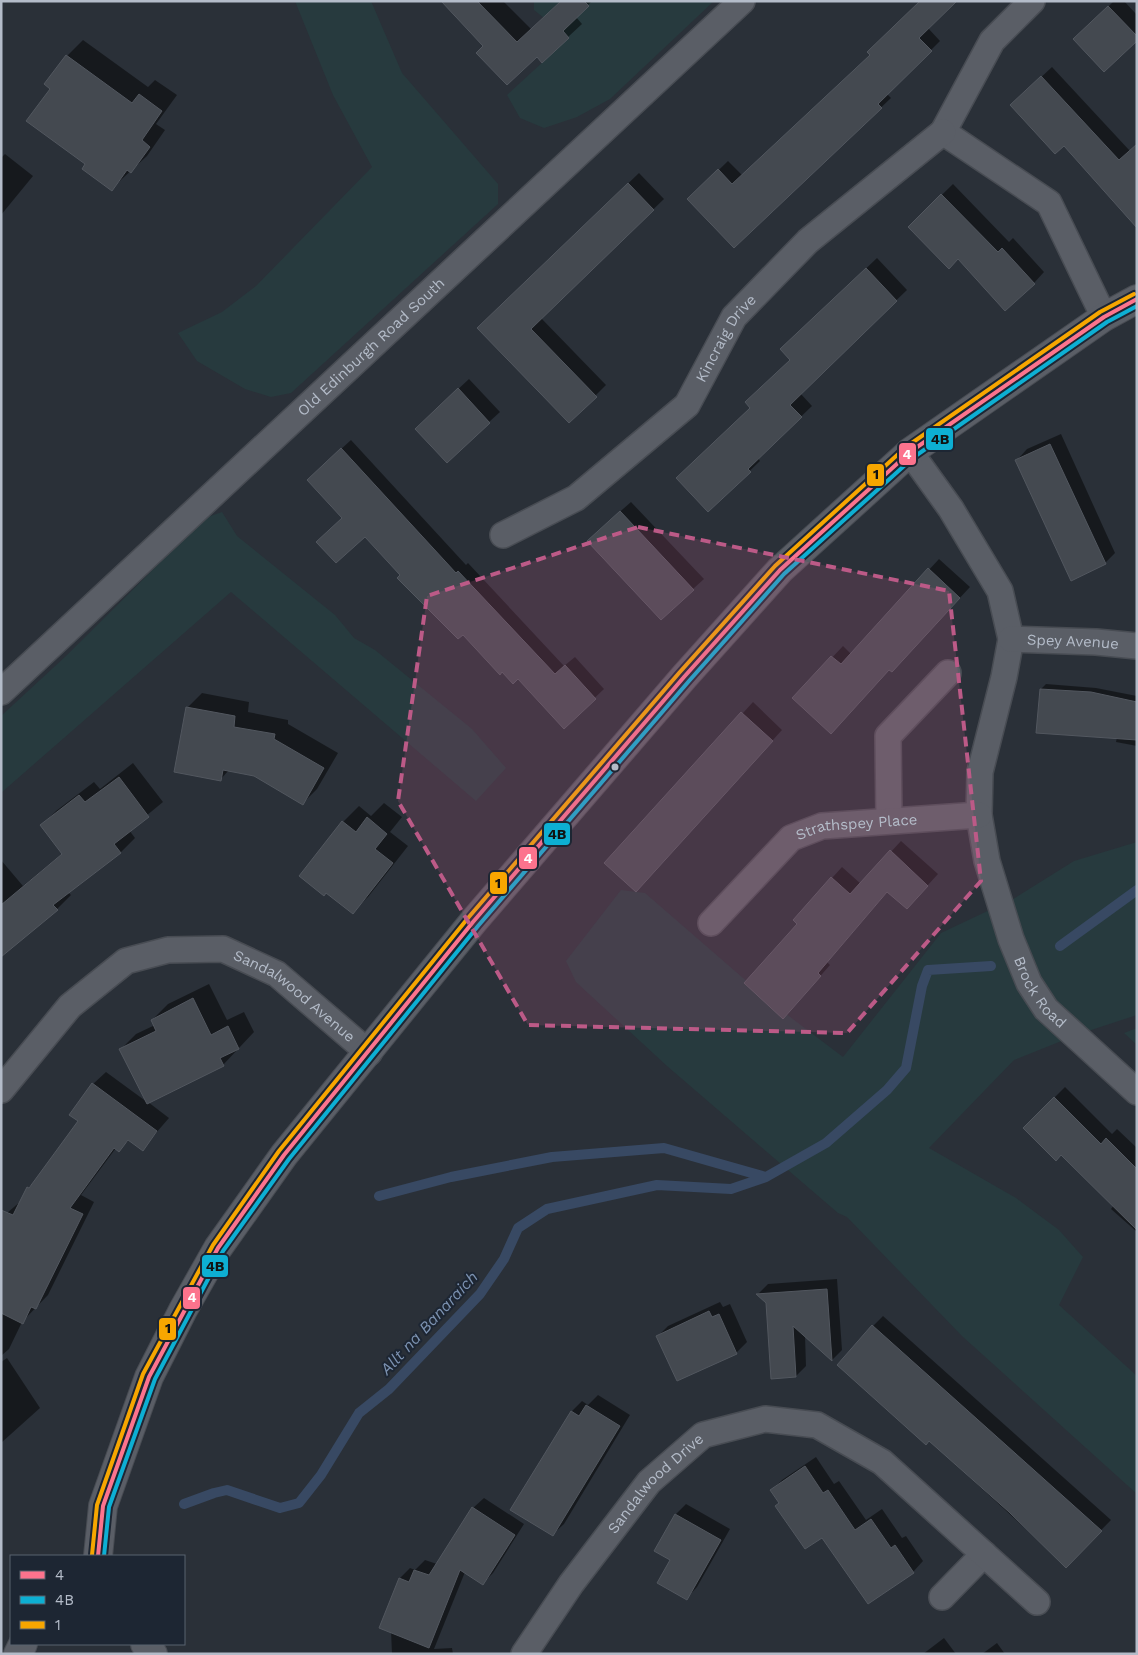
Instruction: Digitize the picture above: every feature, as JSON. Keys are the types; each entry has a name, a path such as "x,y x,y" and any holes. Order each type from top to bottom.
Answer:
{"street":[{"name":"Old Edinburgh Road South","path":"1,692 742,1"},
{"name":"Kincraig Drive","path":"503,535 576,498 687,405 734,317 808,241 943,132 992,42 1032,1"},
{"path":"943,132 1049,202 1104,317"},
{"path":"98,1555 103,1506 149,1377 183,1310 218,1248 284,1155 473,922 684,677 780,570 910,452 1104,317 1137,299"},
{"path":"910,452 951,509 1000,591 1011,639"},
{"name":"Spey Avenue","path":"1011,639 1096,642 1137,646"},
{"name":"Brock Road","path":"1011,639 1004,677 980,772 978,815 987,862 1011,939 1029,983 1046,1009 1137,1092"},
{"path":"888,820 888,736 948,673"},
{"name":"Strathspey Place","path":"711,923 792,838 822,826 978,815"},
{"name":"Sandalwood Avenue","path":"1,1090 70,1006 126,960 168,950 223,949 277,974 369,1052"},
{"name":"Sandalwood Drive","path":"524,1654 571,1584 649,1482 703,1435 765,1419 817,1425 882,1462 1037,1602"},
{"path":"942,1596 984,1554"}],"highlighted area":[{"path":"638,527 949,591 981,881 847,1033 528,1025 398,801 427,596"}],"green space":[{"path":"295,1 371,1 402,73 498,184 498,204 291,393 271,397 245,389 197,361 178,333 222,312 256,286 372,167 333,95"},
{"path":"534,1 714,1 610,99 577,117 544,128 520,118 507,95 569,38 534,10"},
{"path":"222,512 237,536 335,615 354,638 375,650 472,729 506,768 476,801 231,592 1,793 1,716 66,656 205,518"},
{"path":"1137,842 1137,1015 1079,1034 1014,1060 929,1148 1016,1198 1059,1230 1083,1257 1059,1305 1137,1376 1137,1494 962,1336 847,1217 838,1213 667,1066 576,982 566,961 621,890 645,893 773,1004 843,1057 941,933 1015,898 1074,861"},
{"path":"1137,1028 1137,1045 1124,1033"}],"building":[{"path":"441,1 477,1 517,42 561,1 584,1 589,6 563,31 569,38 542,63 537,57 507,85 476,53 483,46"},
{"path":"920,1 957,1 919,38 932,51 878,104 882,108 734,248 687,199 718,169 732,184 870,55 867,52"},
{"path":"1108,6 1137,36 1137,41 1104,72 1073,39"},
{"path":"66,55 132,103 139,94 162,111 142,140 150,147 131,173 127,170 112,191 82,169 85,164 26,121 50,89 44,84"},
{"path":"1041,76 1119,160 1137,144 1137,228 1064,146 1055,154 1010,105"},
{"path":"628,183 654,210 531,329 597,397 569,423 477,328"},
{"path":"941,194 998,252 1002,248 1035,284 1005,311 958,259 949,269 908,227"},
{"path":"866,268 897,301 790,405 802,417 748,469 751,472 708,512 676,478 750,408 745,402 790,360 780,349"},
{"path":"458,388 490,423 447,463 415,429"},
{"path":"1050,444 1106,564 1071,581 1015,460"},
{"path":"341,448 456,573 458,571 555,674 565,665 596,699 564,729 518,679 513,684 502,672 500,675 463,635 458,639 397,578 400,575 365,537 336,563 316,542 342,518 307,480"},
{"path":"620,511 694,590 661,620 587,541"},
{"path":"928,568 960,598 892,672 889,670 831,734 792,698 831,656 841,664"},
{"path":"1040,689 1091,692 1137,702 1137,740 1036,733"},
{"path":"186,707 235,716 234,727 275,734 274,739 324,768 303,805 254,776 223,770 221,781 174,772"},
{"path":"741,712 773,741 636,892 604,863"},
{"path":"119,777 149,817 114,844 121,853 53,905 58,910 1,957 1,905 62,854 40,825 79,795 85,802"},
{"path":"367,817 387,834 375,849 393,863 353,914 326,893 324,896 299,876 342,821 356,832"},
{"path":"890,850 928,886 907,909 887,892 818,973 821,976 783,1019 744,983 797,924 793,920 831,877 850,894"},
{"path":"193,998 211,1035 228,1026 239,1049 220,1058 224,1066 147,1104 119,1049 156,1031 151,1020"},
{"path":"92,1083 157,1131 143,1151 128,1140 119,1152 114,1148 70,1208 83,1214 36,1309 31,1307 23,1324 1,1313 1,1210 13,1215 27,1187 29,1188 78,1121 69,1115"},
{"path":"1054,1097 1101,1144 1106,1138 1137,1169 1137,1230 1061,1155 1056,1161 1023,1128"},
{"path":"827,1289 832,1361 793,1326 796,1377 771,1379 766,1303 756,1294"},
{"path":"709,1311 712,1317 719,1314 737,1354 677,1381 656,1336"},
{"path":"872,1325 1102,1531 1066,1568 1009,1512 929,1441 926,1445 837,1365"},
{"path":"586,1405 620,1426 553,1536 510,1510 571,1411 579,1416"},
{"path":"805,1466 823,1493 828,1490 855,1530 871,1519 891,1548 895,1545 914,1573 868,1604 822,1538 805,1549 775,1506 779,1503 770,1490"},
{"path":"472,1507 515,1535 483,1585 460,1570 429,1648 379,1628 399,1578 409,1582 414,1570 429,1575"},
{"path":"675,1514 721,1540 687,1600 657,1583 670,1560 654,1551"}],"waterway":[{"name":"Allt na Banaraich","path":"1060,946 1137,890"},
{"name":"Allt na Banaraich","path":"184,1504 227,1490 280,1508 299,1503 321,1475 359,1413 389,1389 480,1294 504,1259 518,1228 547,1209 657,1185 731,1189 766,1177 826,1143 887,1090 906,1068 922,986 928,970 991,966"},
{"path":"379,1196 451,1177 552,1157 664,1148 766,1177"}],"transit line":[{"name":"1","path":"92,1555 97,1505 143,1374 213,1245 279,1151 468,918 679,673 775,566 906,447 1100,312 1134,294"},
{"name":"4","path":"98,1555 103,1506 149,1377 218,1248 284,1155 473,922 684,677 780,570 910,452 1104,317 1137,299"},
{"name":"4B","path":"104,1555 109,1507 155,1379 223,1251 289,1159 478,926 784,574 914,457 1107,322 1137,306"}]}
